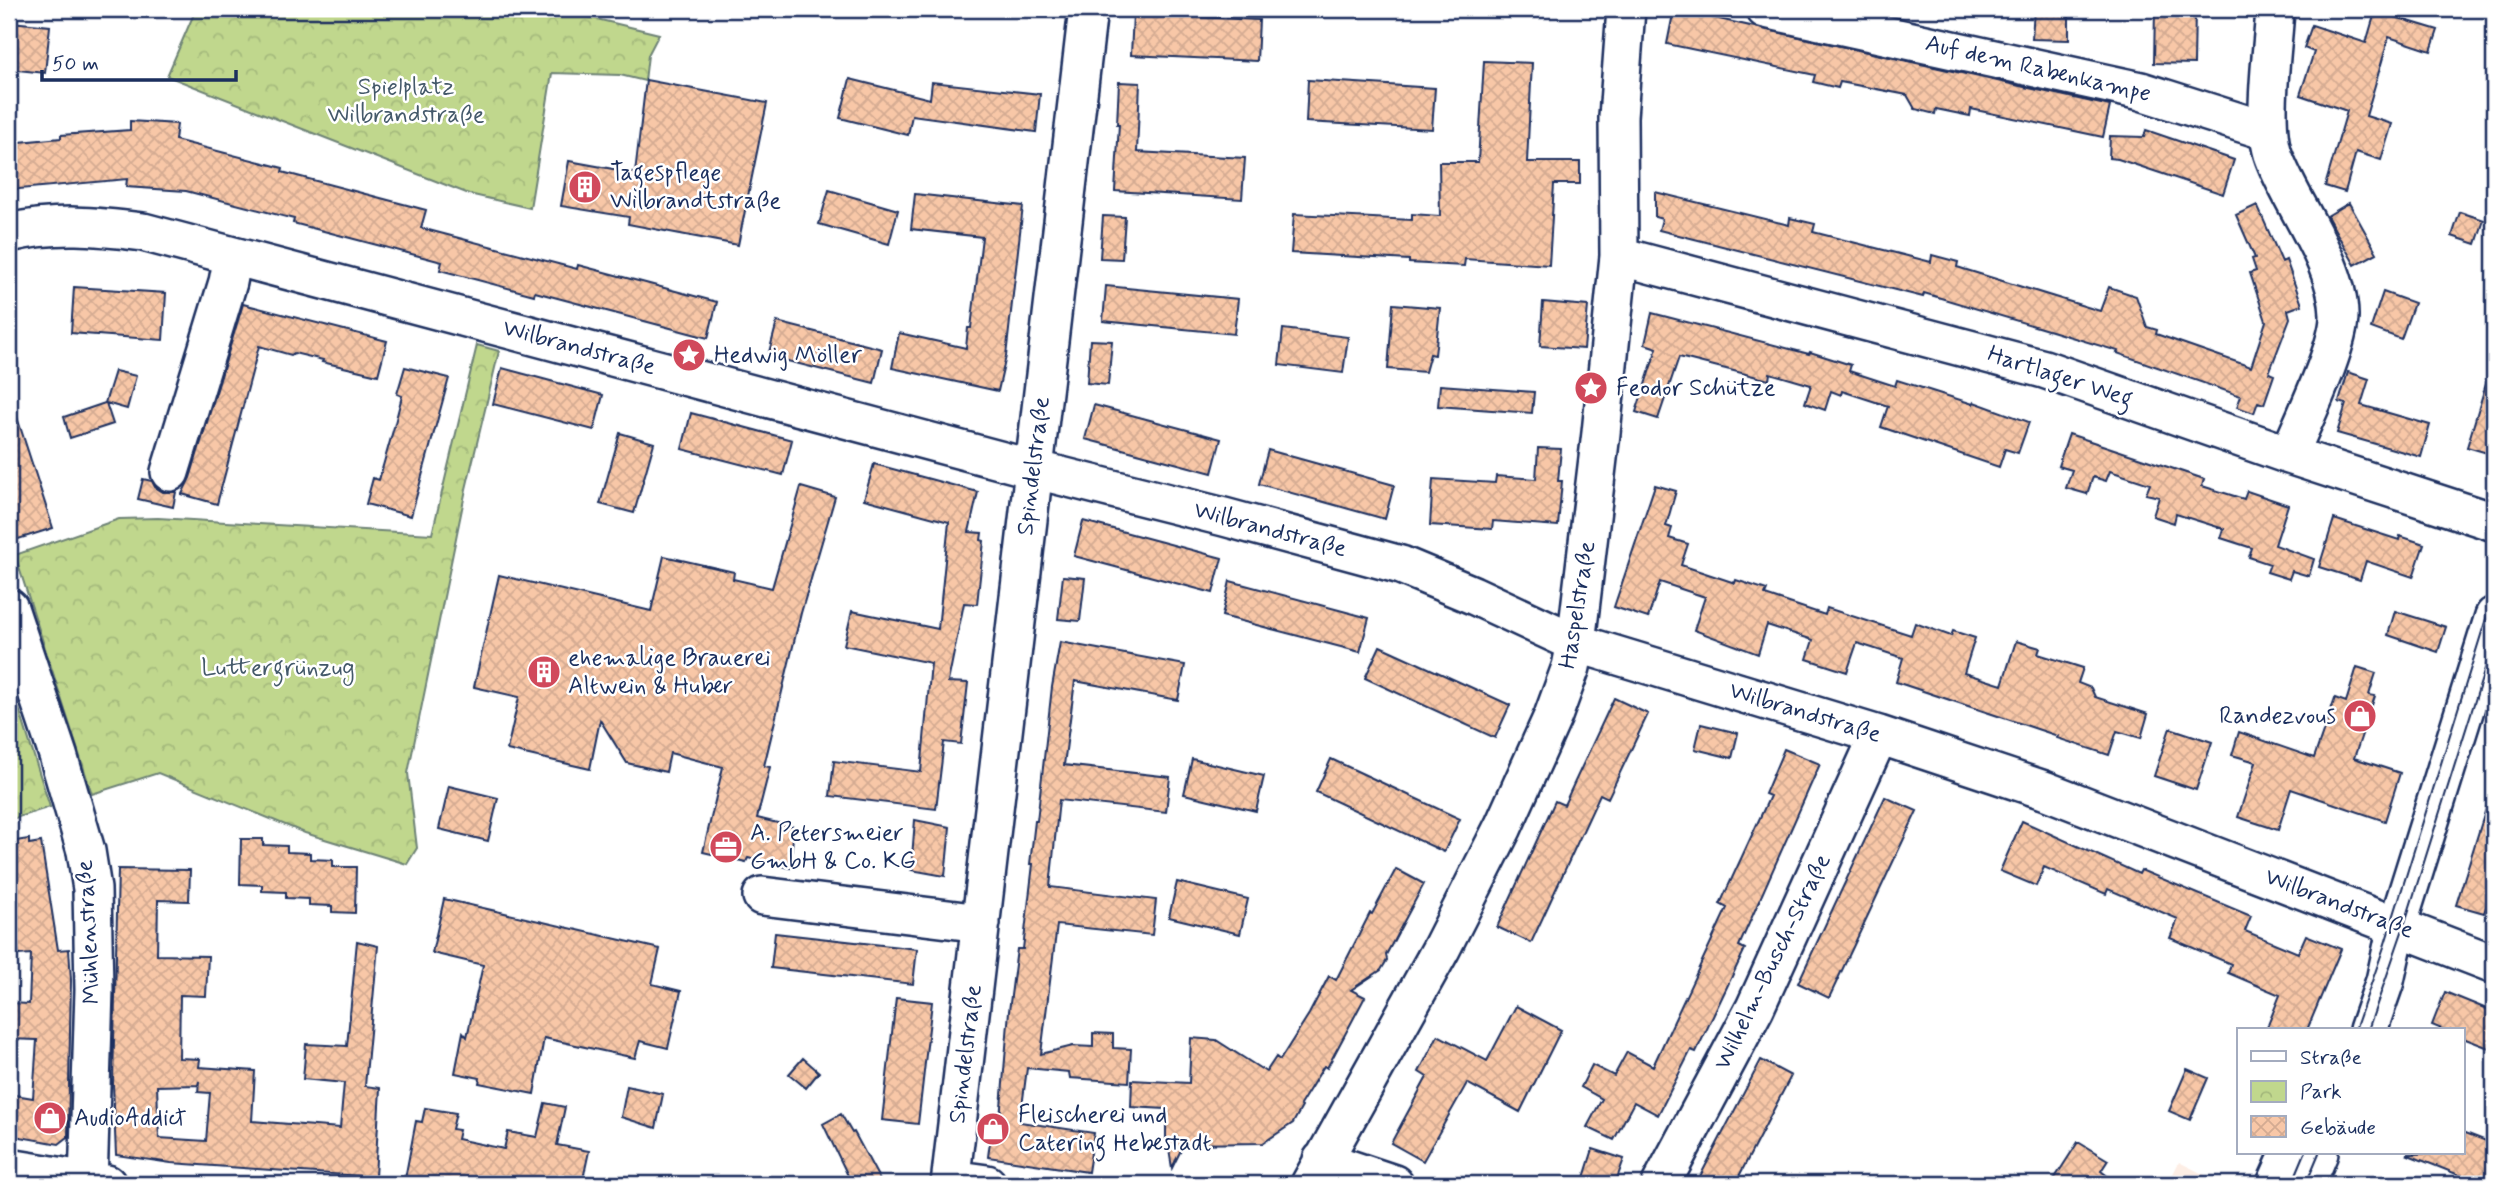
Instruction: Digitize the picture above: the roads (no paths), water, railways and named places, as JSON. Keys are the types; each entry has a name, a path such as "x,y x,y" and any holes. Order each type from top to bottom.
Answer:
{"street":[{"name":"Spindelstraße","path":"963,1183 981,923 1088,9"},
{"name":"Haspelstraße","path":"1316,1172 1441,949 1503,827 1553,716 1571,667 1601,433 1619,256 1618,117 1626,9"},
{"name":"Auf dem Rabenkampe","path":"1766,9 2141,91 2267,131"},
{"path":"2276,9 2267,131 2274,157 2332,279 2339,316 2331,352 2288,455"},
{"name":"Wilbrandstraße","path":"9,233 37,227 85,225 144,232 1033,470 1224,517 1401,565 1576,643 2044,790 2494,964"},
{"path":"170,472 228,282 233,256"},
{"name":"Hartlager Weg","path":"1619,256 2045,369 2288,455 2494,522"},
{"name":"Mühlenstraße","path":"9,608 58,755 86,851 92,889 95,1183"},
{"path":"2369,1028 2385,981 2397,926 2494,616"},
{"name":"Wilhelm-Busch-Straße","path":"1661,1184 1755,1008 1879,736"},
{"path":"762,896 981,923"},
{"path":"2342,1028 2354,998 2397,926"},
{"path":"2276,1184 2290,1154"},
{"path":"2306,1184 2319,1154"},
{"path":"9,1168 95,1183"},
{"path":"1316,1172 1394,1184"}],"tram line":[{"path":"2356,1028 2384,947 2494,593"},
{"path":"2369,1028 2403,929 2494,640"},
{"path":"2292,1184 2305,1154"},
{"path":"2306,1184 2319,1154"}],"place":[{"name":"Tagespflege Wilbrandtstraße","path":"585,187"},
{"name":"Hedwig Möller","path":"689,355"},
{"name":"Feodor Schütze","path":"1591,388"},
{"name":"ehemalige Brauerei Altwein & Huber","path":"544,672"},
{"name":"Randezvous","path":"2360,716"},
{"name":"A. Petersmeier GmbH & Co. KG","path":"726,847"},
{"name":"AudioAddict","path":"50,1118"},
{"name":"Fleischerei und Catering Hebestadt","path":"993,1129"}],"park label":[{"name":"Spielplatz Wilbrandstraße","path":"406,101"},
{"name":"Luttergrünzug","path":"278,668"}]}
